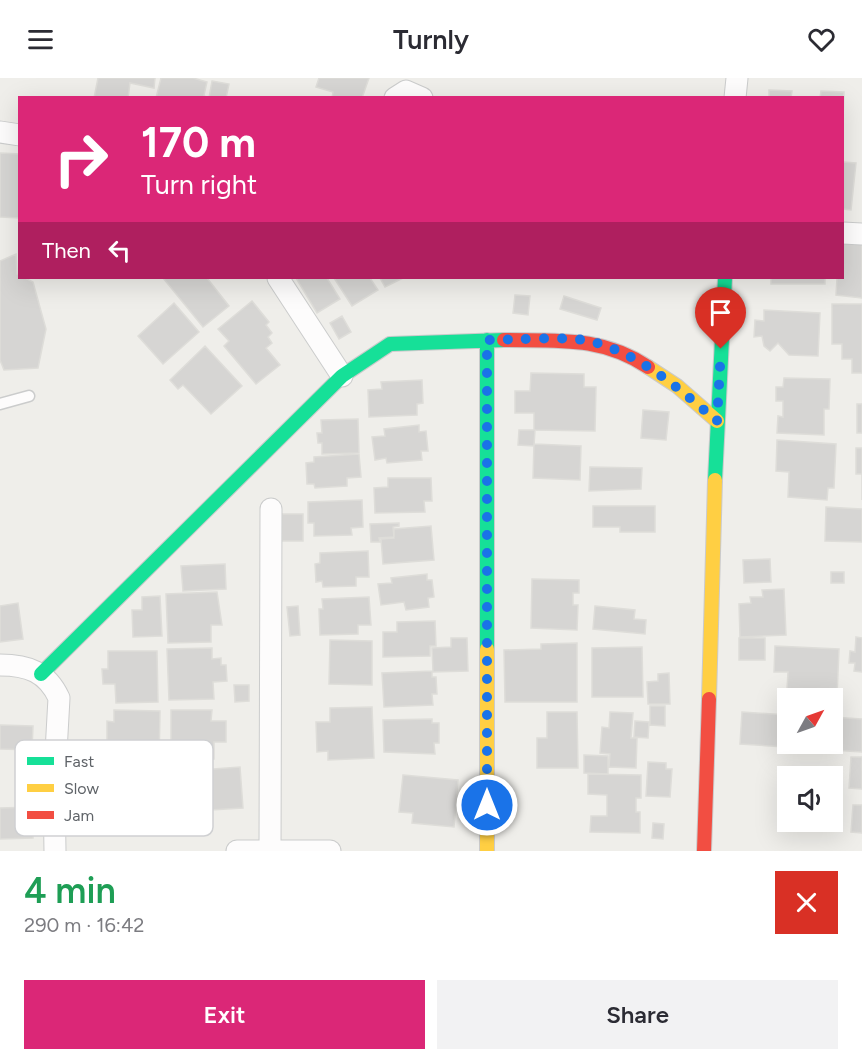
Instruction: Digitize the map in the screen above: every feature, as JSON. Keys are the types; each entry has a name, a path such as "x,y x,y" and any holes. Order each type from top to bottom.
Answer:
{"street":[{"path":"735,96 737,78"},
{"path":"0,132 18,135"},
{"path":"844,234 862,234"},
{"path":"279,279 342,376"},
{"path":"704,851 717,421 725,279"},
{"path":"487,340 487,851"},
{"path":"41,674 342,376 390,344 487,340 587,341 633,357 676,386 717,421"},
{"path":"270,851 271,509"},
{"path":"0,665 29,668 41,674 52,685 58,698 56,740"},
{"path":"55,836 55,851"},
{"path":"237,851 330,851"}],"lane":[{"path":"0,404 30,396"}],"building":[{"path":"98,78 155,78 154,88 130,83 128,96 94,96"},
{"path":"161,78 193,78 207,82 205,96 156,96"},
{"path":"319,78 369,78 363,96 332,96 333,92 316,87"},
{"path":"212,81 229,84 226,96 209,96"},
{"path":"769,90 792,91 791,96 769,96"},
{"path":"821,91 844,92 844,96 820,96"},
{"path":"0,153 18,154 18,218 0,217"},
{"path":"844,162 856,163 851,210 844,209"},
{"path":"844,242 862,243 862,298 836,295 837,279 844,279"},
{"path":"16,254 18,279 33,282 46,329 38,368 4,370 0,360 0,261"},
{"path":"164,279 208,279 229,306 203,327"},
{"path":"297,279 328,279 340,299 317,313"},
{"path":"335,279 371,279 378,290 352,306"},
{"path":"381,279 401,279 385,287"},
{"path":"771,279 825,279 825,284 771,284"},
{"path":"515,295 530,296 528,315 513,313"},
{"path":"564,296 601,308 597,320 560,309"},
{"path":"252,301 269,322 266,325 272,333 268,337 272,343 266,348 280,365 256,384 224,346 229,341 218,329"},
{"path":"174,303 199,332 163,364 138,336"},
{"path":"832,304 862,304 862,373 852,373 852,359 842,359 842,344 832,344"},
{"path":"764,310 820,313 818,356 789,355 778,343 770,351 764,346 762,336 754,337 755,320 764,321"},
{"path":"342,316 351,332 339,339 330,323"},
{"path":"205,346 242,386 211,414 183,385 178,389 170,380"},
{"path":"531,373 584,374 584,387 596,387 595,431 534,430 534,413 515,413 515,391 530,391"},
{"path":"784,378 830,379 829,409 824,409 824,435 777,433 778,416 783,417 783,401 776,401 776,387 783,387"},
{"path":"422,380 423,403 417,404 417,415 369,417 368,390 382,389 381,382"},
{"path":"857,404 862,404 862,433 857,433"},
{"path":"643,410 669,412 666,440 641,438"},
{"path":"358,419 359,453 322,454 322,443 318,443 317,433 322,433 321,420"},
{"path":"419,425 419,432 426,431 428,451 421,451 422,460 387,463 386,458 375,460 372,437 385,436 384,429"},
{"path":"519,430 535,430 534,446 518,445"},
{"path":"777,440 836,444 834,488 828,488 827,500 788,497 789,472 776,471"},
{"path":"534,444 581,446 580,480 533,478"},
{"path":"856,448 862,448 862,474 856,474"},
{"path":"359,454 361,477 347,478 347,486 315,488 314,484 307,484 306,463 314,462 314,457"},
{"path":"590,467 642,468 641,489 589,491"},
{"path":"388,478 431,478 432,501 424,501 425,512 375,513 374,488 388,487"},
{"path":"362,500 363,527 351,528 352,535 314,536 314,523 308,523 308,502"},
{"path":"593,506 655,506 655,532 620,532 620,527 593,527"},
{"path":"826,507 862,509 862,542 825,541"},
{"path":"282,514 303,514 303,541 282,541"},
{"path":"399,523 399,526 393,527 394,537 379,538 380,542 371,542 370,524"},
{"path":"431,526 434,560 383,564 381,539 394,538 394,529"},
{"path":"368,551 369,577 356,577 356,586 323,587 322,581 316,582 315,564 320,563 320,553"},
{"path":"770,559 771,582 744,583 743,560"},
{"path":"225,564 226,589 183,591 181,566"},
{"path":"831,572 844,572 844,583 831,583"},
{"path":"427,574 427,580 432,580 434,597 428,598 429,607 406,610 404,602 381,605 378,584 392,583 391,578"},
{"path":"532,579 579,580 579,593 573,593 573,605 578,605 577,630 531,628"},
{"path":"784,589 786,635 740,637 739,604 751,603 750,597 763,597 762,590"},
{"path":"217,592 222,625 211,625 211,642 168,643 166,594"},
{"path":"160,596 162,636 133,637 132,610 142,610 142,597"},
{"path":"369,597 371,625 358,625 358,634 320,635 319,609 323,609 322,599"},
{"path":"18,603 23,639 0,642 0,606"},
{"path":"298,606 300,635 290,636 287,607"},
{"path":"595,606 635,610 634,619 646,620 645,634 593,629"},
{"path":"435,621 436,646 430,646 430,656 383,657 383,632 397,632 397,622"},
{"path":"856,637 862,638 862,672 854,671 855,663 849,663 850,651 855,652"},
{"path":"451,638 467,638 468,671 433,672 432,648 451,647"},
{"path":"739,638 765,638 765,660 739,660"},
{"path":"330,640 372,641 372,685 329,684"},
{"path":"577,643 577,702 505,702 504,650 541,649 541,644"},
{"path":"775,646 839,649 837,688 787,688 788,672 774,672"},
{"path":"642,647 643,697 592,697 592,648"},
{"path":"212,648 212,659 221,658 221,665 226,665 227,681 213,682 214,699 169,700 167,649"},
{"path":"108,651 157,651 158,702 116,703 115,684 103,684 102,669 108,669"},
{"path":"432,671 432,677 436,677 437,694 432,694 433,705 384,707 382,673"},
{"path":"669,673 670,704 648,704 647,682 658,681 658,674"},
{"path":"234,685 249,685 249,701 235,702"},
{"path":"650,706 665,706 665,726 650,725"},
{"path":"372,707 374,758 328,760 328,751 317,752 316,722 330,722 330,708"},
{"path":"114,710 160,711 159,740 107,740 107,721 114,722"},
{"path":"171,710 212,710 211,721 226,721 226,742 214,742 214,759 213,740 171,740"},
{"path":"547,712 577,712 578,768 537,768 537,738 547,738"},
{"path":"610,712 633,713 631,738 637,738 636,768 609,767 610,754 600,753 602,727 609,728"},
{"path":"742,712 777,714 777,746 740,744"},
{"path":"843,718 862,719 862,752 843,751"},
{"path":"432,719 432,723 439,723 439,743 434,743 435,754 384,752 383,720"},
{"path":"635,721 649,722 648,738 634,737"},
{"path":"0,725 33,726 32,740 15,740 15,749 0,749"},
{"path":"584,755 608,756 608,774 584,773"},
{"path":"851,757 862,757 862,789 849,788"},
{"path":"648,762 666,763 666,769 672,769 670,797 646,796"},
{"path":"240,767 243,808 213,810 213,769"},
{"path":"588,774 641,775 641,798 636,798 636,812 640,812 640,833 590,832 591,816 607,816 607,795 588,794"},
{"path":"403,775 458,780 454,827 412,823 413,813 399,812"},
{"path":"853,805 862,805 862,833 851,832"},
{"path":"0,808 15,808 15,836 33,836 33,838 0,839"},
{"path":"653,823 664,824 663,839 652,838"}],"traffic: fast":[{"path":"715,480 725,279"},
{"path":"487,340 487,649"},
{"path":"41,674 342,376 390,344 504,340"}],"traffic: slow":[{"path":"648,367 677,386 717,421"},
{"path":"709,699 715,480"},
{"path":"487,649 487,851"}],"traffic: jam":[{"path":"504,340 561,341 596,345 631,357 648,367"},
{"path":"704,851 709,699"}],"route":[{"path":"487,805 487,340 587,341 633,357 676,386 717,421 721,349"}]}
